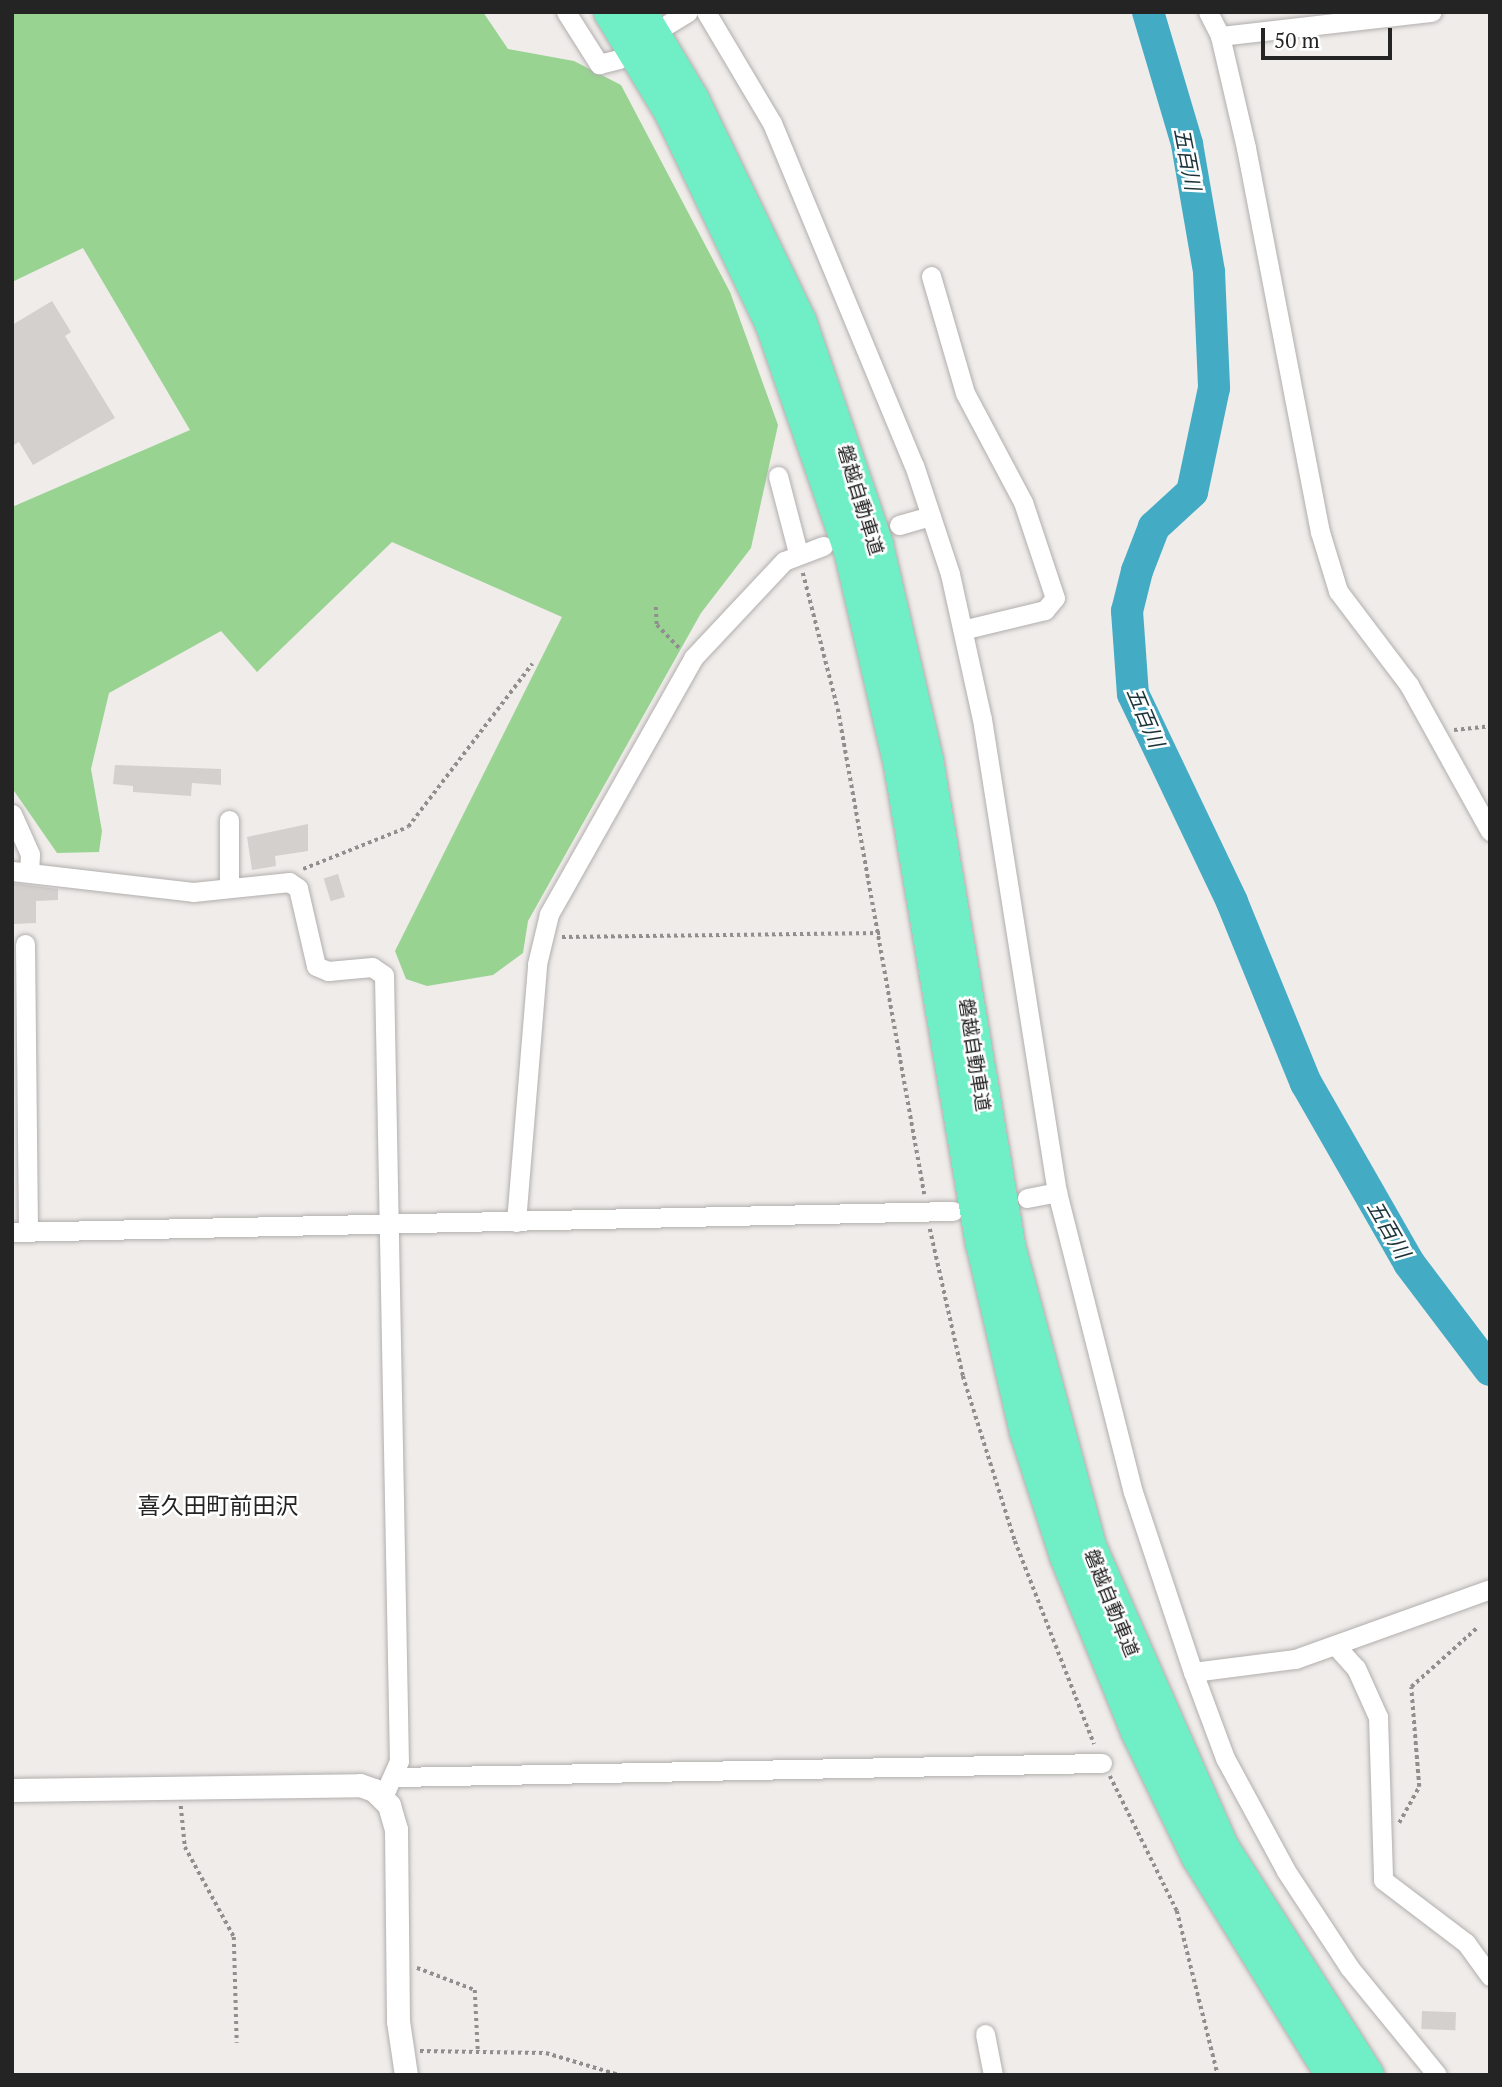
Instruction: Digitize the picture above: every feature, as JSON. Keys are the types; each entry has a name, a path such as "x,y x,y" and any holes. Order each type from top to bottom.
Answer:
{"highway":[{"name":"磐越自動車道","path":"610,12 670,111 772,325 850,550 900,765 990,1282 1026,1432 1066,1556 1136,1731 1198,1857 1332,2075"},
{"name":"磐越自動車道","path":"654,18 793,309 876,544 926,759 1008,1245 1090,1548 1222,1847 1367,2075"}],"street":[{"path":"566,12 599,64 619,60"},
{"path":"654,18 688,12"},
{"path":"706,12 772,124 931,516 966,629 1057,1192 1133,1492 1193,1672 1225,1758 1286,1871 1349,1966 1437,2075"},
{"path":"1208,12 1220,36 1300,404 1323,544 1338,592 1438,732 1490,831"},
{"path":"1254,12 1255,33"},
{"path":"1220,36 1432,12"},
{"path":"931,276 965,393 1039,536 1055,598 1045,610 966,629"},
{"path":"778,476 798,553"},
{"path":"899,525 931,516"},
{"path":"516,1222 542,937 576,857 692,658 767,576 798,553 823,546"},
{"path":"12,814 30,854 21,871 192,892 289,882 298,888 316,966 328,971 372,967 384,975 392,1225 396,1777 383,1797"},
{"path":"229,820 229,887"},
{"path":"25,944 20,1232 927,1215 953,1211"},
{"path":"1027,1198 1057,1192"},
{"path":"1193,1672 1278,1663 1490,1589"},
{"path":"1335,1645 1356,1668 1378,1717 1383,1880 1389,1889 1466,1943 1490,1976"},
{"path":"396,1777 1102,1763"},
{"path":"12,1790 360,1784 383,1797 396,1829 401,2051 406,2075"},
{"path":"985,2034 993,2075"}],"path":[{"path":"798,553 838,709 880,933 927,1215 963,1376 1015,1541 1102,1763 1177,1911 1218,2075"},
{"path":"656,607 657,625 692,658"},
{"path":"289,882 299,870 408,827 532,664"},
{"path":"1438,732 1490,726"},
{"path":"542,937 880,933"},
{"path":"1382,1839 1405,1815 1419,1787 1411,1687 1476,1628"},
{"path":"180,1787 185,1847 234,1937 237,2043"},
{"path":"398,1963 469,1983 478,2006 478,2051"},
{"path":"401,2051 546,2053 619,2075"}],"green space":[{"path":"12,12 483,12 508,49 574,61 621,85 730,292 778,425 751,548 701,613 528,921 523,953 493,975 427,986 406,979 395,951 562,617 392,542 257,672 221,631 109,693 91,769 102,831 99,852 57,853 12,788 12,507 190,430 83,248 12,282"}],"building":[{"path":"52,301 71,332 65,336 115,418 33,465 19,442 12,446 12,325"},
{"path":"115,765 221,769 221,785 192,783 191,796 133,792 133,786 113,784"},
{"path":"308,824 308,851 275,856 276,866 252,870 247,837"},
{"path":"338,874 345,897 331,901 324,878"},
{"path":"12,883 58,889 58,900 36,901 36,923 12,924"},
{"path":"1422,2011 1456,2012 1455,2030 1421,2029"}],"waterway":[{"name":"五百川","path":"1148,12 1187,144 1209,272 1214,388 1192,492 1154,527 1137,571 1127,611 1133,694 1232,902 1306,1083 1409,1263 1490,1370"}],"district":[{"name":"喜久田町前田沢","path":"218,1506"}]}
